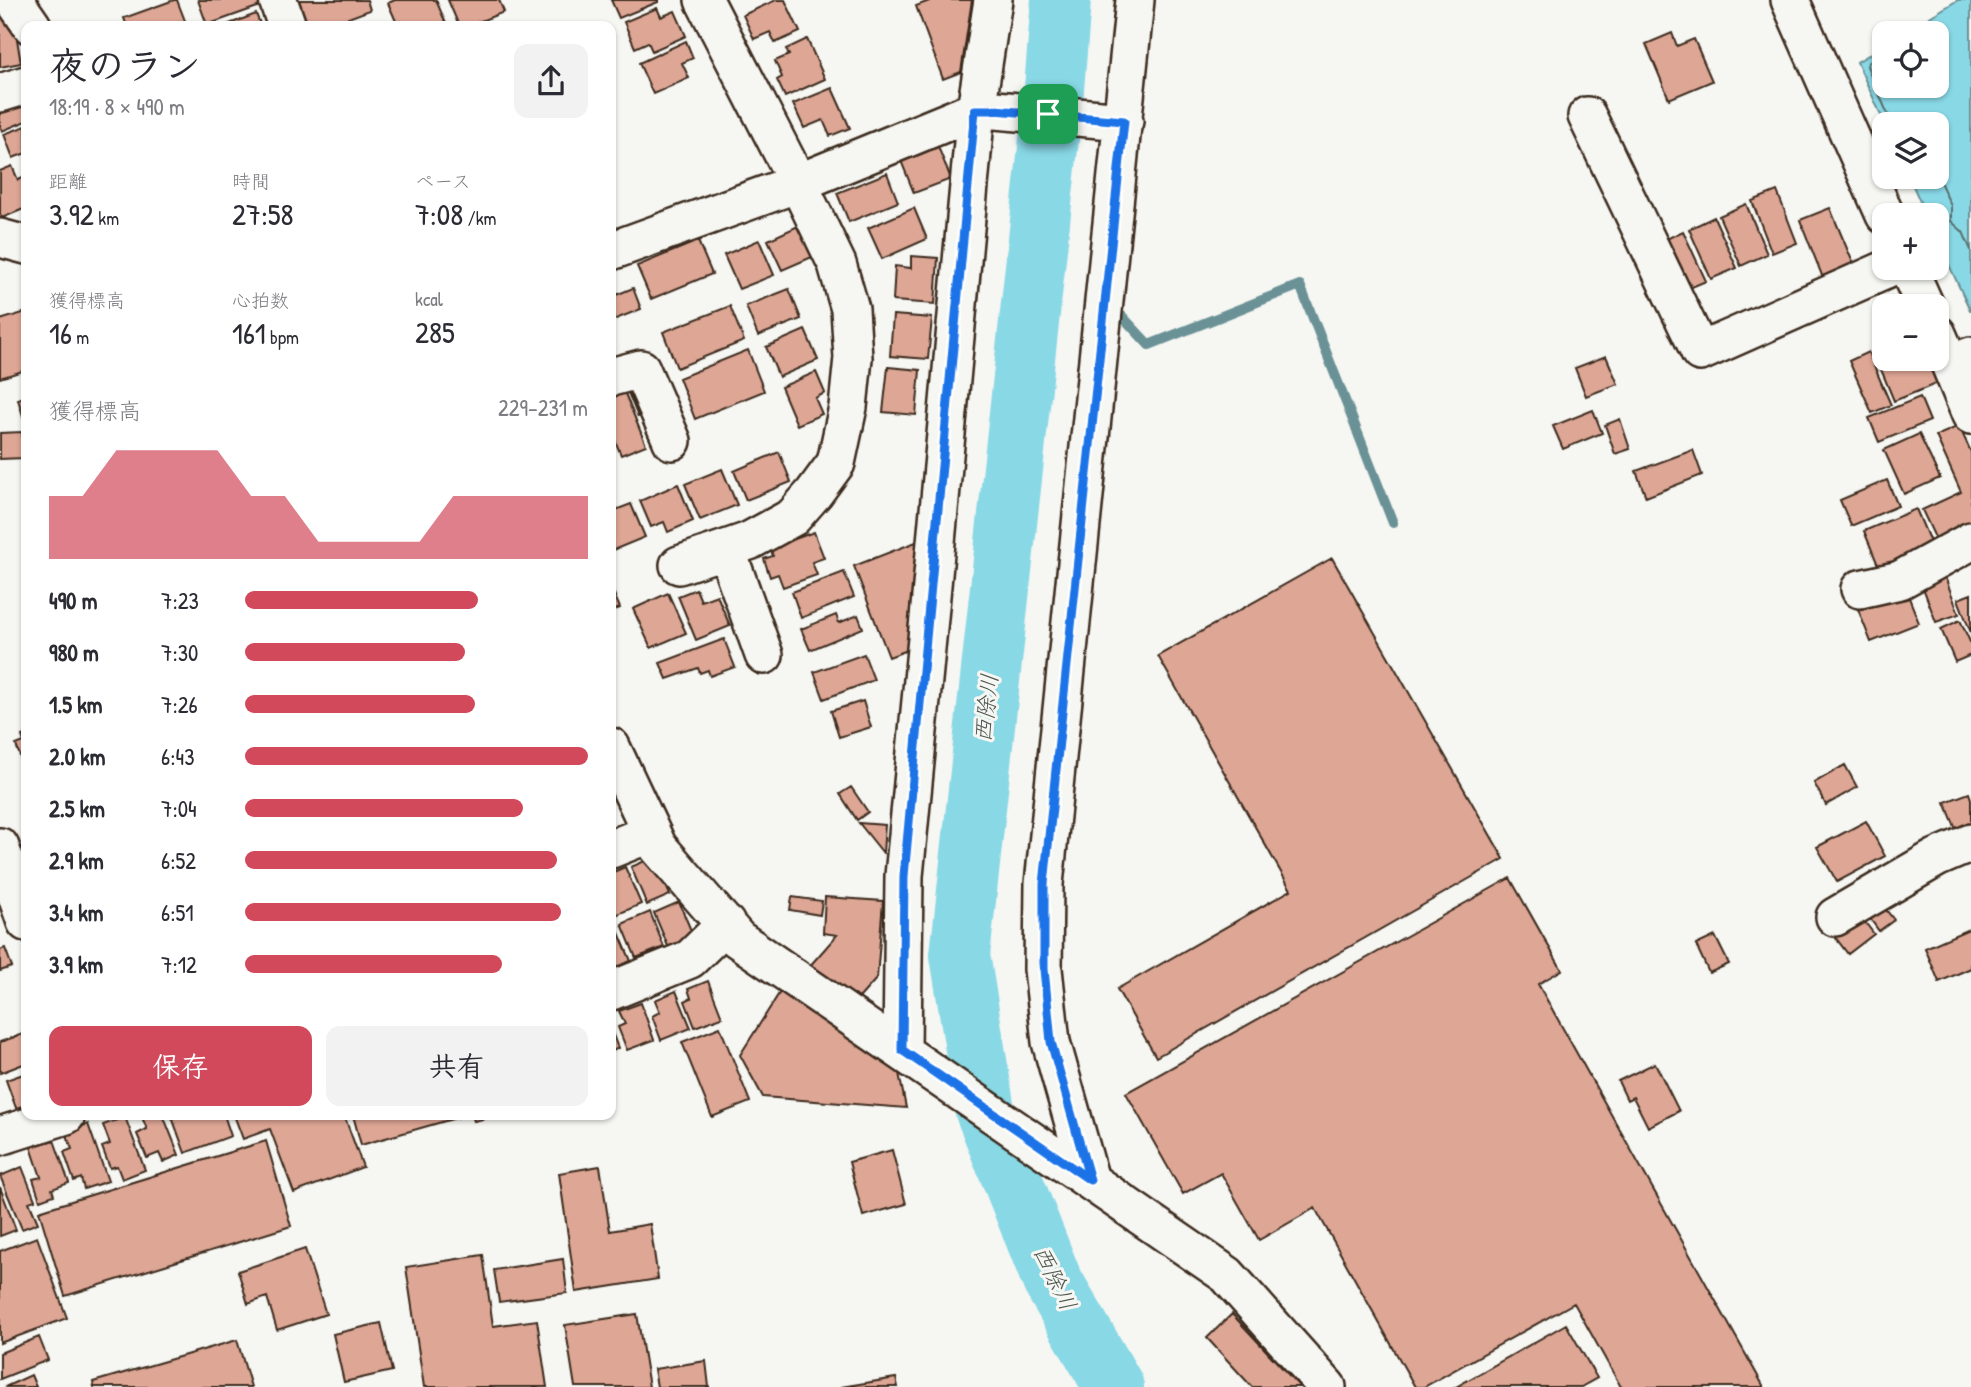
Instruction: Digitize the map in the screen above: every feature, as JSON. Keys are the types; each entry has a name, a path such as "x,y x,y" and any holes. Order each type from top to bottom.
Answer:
{"street":[{"path":"13,0 28,21"},
{"path":"278,0 285,21"},
{"path":"679,565 749,541 793,517 807,501 836,463 848,407 853,358 850,309 837,264 704,0"},
{"path":"908,1054 904,876 932,590 985,110 993,0"},
{"path":"1076,1171 1051,1042 1044,969 1044,884 1072,603 1112,120 1135,0"},
{"path":"1790,0 1880,203"},
{"path":"0,93 21,87"},
{"path":"616,249 798,183 985,110 1112,120"},
{"path":"1587,116 1700,352 1872,276"},
{"path":"0,238 21,244"},
{"path":"1953,351 1971,415"},
{"path":"616,376 641,369 672,441"},
{"path":"1860,589 1900,580 1971,541"},
{"path":"726,549 764,655"},
{"path":"616,766 621,785 658,847 738,939 1227,1275 1327,1387"},
{"path":"21,833 0,847 21,908"},
{"path":"616,847 651,833"},
{"path":"1835,917 1936,858 1971,843"},
{"path":"616,989 690,959 726,924"},
{"path":"0,1136 50,1120"}],"water":[{"path":"1958,0 1971,0 1971,310 1949,265 1949,203 1921,203 1914,189 1949,189 1949,112 1880,112 1873,98 1949,98 1949,21 1923,21"},
{"path":"1872,53 1872,95 1857,62"}],"building":[{"path":"177,0 185,21 125,21 124,18"},
{"path":"198,0 262,0 263,5 218,21 206,21"},
{"path":"298,0 367,0 370,10 340,21 306,21"},
{"path":"395,0 436,0 445,21 396,21 388,3"},
{"path":"448,0 499,0 504,12 481,21 457,21"},
{"path":"611,0 658,0 658,2 619,18"},
{"path":"776,0 785,0 800,32 775,43 770,32 754,39 743,15"},
{"path":"932,0 972,0 961,72 943,79 916,6"},
{"path":"657,8 661,17 675,11 686,36 652,51 648,42 635,48 624,22"},
{"path":"12,9 21,63 0,67 0,11"},
{"path":"256,14 259,21 237,21"},
{"path":"1672,33 1677,46 1694,39 1712,81 1669,99 1646,44"},
{"path":"807,39 825,79 785,97 777,80 782,77 775,61 789,55 786,49"},
{"path":"686,41 693,58 682,63 689,78 653,94 639,63"},
{"path":"832,88 850,128 830,136 823,120 804,128 793,104"},
{"path":"0,104 21,104 21,123 2,131"},
{"path":"21,128 21,155 13,158 4,134"},
{"path":"937,144 951,179 914,193 900,158"},
{"path":"12,166 18,180 21,179 21,210 2,218 0,214 0,171"},
{"path":"887,173 898,202 849,222 837,193"},
{"path":"1777,191 1797,243 1772,253 1752,201"},
{"path":"1746,204 1767,254 1741,266 1719,216"},
{"path":"914,208 927,239 882,259 868,228"},
{"path":"1830,208 1856,270 1825,283 1800,220"},
{"path":"1714,217 1737,268 1711,279 1689,229"},
{"path":"798,226 812,257 782,270 768,240"},
{"path":"1683,231 1706,281 1680,292 1658,243"},
{"path":"759,240 774,275 739,289 724,255"},
{"path":"698,241 712,274 651,299 637,266"},
{"path":"911,256 938,258 935,304 893,301 895,266 911,268"},
{"path":"633,288 641,309 616,319 616,295"},
{"path":"789,289 801,319 758,336 746,306"},
{"path":"730,306 744,341 677,368 663,332"},
{"path":"21,314 21,372 0,378 0,320"},
{"path":"893,315 932,318 928,359 890,356"},
{"path":"805,330 818,360 779,377 766,347"},
{"path":"748,350 764,391 695,419 679,378"},
{"path":"1868,352 1872,371 1876,371 1891,405 1872,413 1849,361"},
{"path":"1606,356 1618,384 1586,396 1575,368"},
{"path":"888,367 920,370 916,415 883,412"},
{"path":"1882,371 1936,371 1941,382 1894,401"},
{"path":"816,372 825,393 815,398 822,414 797,425 781,387"},
{"path":"638,385 649,413 638,417 627,390"},
{"path":"624,391 646,445 621,455 616,443 616,395"},
{"path":"1920,397 1930,421 1879,442 1869,418"},
{"path":"1593,410 1602,433 1563,449 1553,426"},
{"path":"1620,419 1630,449 1615,454 1605,425"},
{"path":"1959,426 1971,452 1971,528 1938,544 1922,510 1961,492 1936,436"},
{"path":"21,432 21,458 0,459 0,433"},
{"path":"1919,434 1940,478 1904,494 1884,450"},
{"path":"1693,450 1702,475 1646,497 1636,471"},
{"path":"779,452 791,482 746,500 734,471"},
{"path":"722,469 737,505 700,520 685,484"},
{"path":"1887,480 1898,506 1851,526 1840,500"},
{"path":"678,484 693,521 668,532 664,522 651,527 640,501"},
{"path":"631,504 645,537 616,549 616,510"},
{"path":"1916,509 1933,549 1880,570 1864,531"},
{"path":"814,532 824,558 812,562 817,575 783,587 778,574 770,577 764,559 773,556 770,548"},
{"path":"921,540 913,648 889,657 854,566"},
{"path":"1332,558 1504,859 1156,1057 1117,989 1291,890 1158,656"},
{"path":"1942,569 1959,614 1936,622 1919,577"},
{"path":"844,572 854,597 801,618 792,592"},
{"path":"696,589 701,601 717,595 730,626 696,640 678,596"},
{"path":"1906,590 1919,623 1871,642 1858,609"},
{"path":"668,593 686,633 651,648 633,609"},
{"path":"1971,594 1971,633 1958,599"},
{"path":"836,615 839,623 858,615 863,628 810,650 801,629"},
{"path":"1960,620 1971,644 1971,655 1955,662 1941,629"},
{"path":"724,639 735,667 710,676 708,670 700,673 698,668 667,679 660,663"},
{"path":"864,654 874,680 824,699 814,672"},
{"path":"863,701 871,727 839,737 831,711"},
{"path":"21,743 21,759 16,745"},
{"path":"1845,765 1857,787 1826,805 1814,783"},
{"path":"851,787 868,812 857,820 840,794"},
{"path":"1969,793 1971,826 1957,832 1945,802"},
{"path":"1866,821 1885,856 1837,882 1817,847"},
{"path":"859,823 885,825 883,853"},
{"path":"654,857 670,895 647,905 631,867"},
{"path":"625,867 641,904 616,915 616,871"},
{"path":"1510,878 1562,970 1538,984 1764,1387 1621,1387 1574,1303 1424,1387 1415,1387 1315,1208 1259,1240 1221,1173 1183,1194 1126,1093"},
{"path":"792,897 822,901 820,915 790,910"},
{"path":"825,897 883,901 877,978 852,1006 808,968 837,935 823,933"},
{"path":"679,902 695,940 670,951 654,913"},
{"path":"1880,902 1894,920 1879,931 1866,913"},
{"path":"650,912 664,947 636,958 622,924"},
{"path":"1858,913 1874,934 1848,954 1832,933"},
{"path":"616,926 631,961 616,967"},
{"path":"1971,928 1971,968 1939,982 1925,948"},
{"path":"1715,936 1729,964 1709,973 1696,945"},
{"path":"5,948 12,967 0,971 0,950"},
{"path":"708,981 722,1017 695,1027 685,1001 691,998 688,989"},
{"path":"676,991 691,1028 661,1040 652,1016 660,1012 655,1000"},
{"path":"780,992 898,1068 906,1108 763,1097 740,1055"},
{"path":"641,1003 654,1040 627,1050 618,1027 625,1024 619,1011"},
{"path":"720,1027 750,1102 712,1117 682,1042"},
{"path":"21,1035 21,1065 0,1073 0,1042"},
{"path":"1655,1063 1679,1111 1648,1127 1633,1097 1627,1100 1618,1081"},
{"path":"21,1075 21,1106 16,1108 6,1080"},
{"path":"126,1120 145,1170 122,1179 117,1166 110,1168 102,1147 110,1144 103,1125"},
{"path":"143,1120 165,1120 179,1155 163,1162 159,1153 147,1158 137,1134 147,1129"},
{"path":"173,1120 226,1120 231,1136 185,1153"},
{"path":"236,1120 346,1120 363,1167 294,1193 270,1129 243,1139"},
{"path":"354,1120 449,1120 361,1145"},
{"path":"88,1124 108,1181 84,1189 81,1178 74,1181 64,1152 72,1149 66,1132"},
{"path":"54,1140 69,1183 52,1189 54,1195 40,1200 33,1179 41,1177 31,1147"},
{"path":"266,1141 291,1226 65,1296 39,1211"},
{"path":"892,1150 906,1204 863,1216 849,1162"},
{"path":"600,1166 610,1231 650,1224 658,1279 576,1292 559,1173"},
{"path":"22,1167 35,1200 29,1202 38,1223 22,1229 0,1176"},
{"path":"0,1187 16,1230 0,1236"},
{"path":"37,1237 67,1318 0,1343 0,1251"},
{"path":"305,1249 326,1314 277,1330 267,1297 248,1304 238,1271"},
{"path":"483,1255 493,1326 537,1320 547,1387 424,1387 406,1267"},
{"path":"563,1259 567,1293 499,1302 494,1270"},
{"path":"637,1314 649,1387 575,1387 565,1325"},
{"path":"1232,1314 1300,1387 1252,1387 1207,1338"},
{"path":"381,1323 392,1371 344,1382 333,1334"},
{"path":"1566,1324 1597,1378 1581,1387 1456,1387"},
{"path":"39,1337 48,1360 0,1379 0,1353"},
{"path":"237,1340 251,1387 94,1387 93,1382"},
{"path":"706,1361 709,1387 657,1387 654,1369"},
{"path":"31,1375 36,1387 5,1387"},
{"path":"896,1378 898,1387 841,1387"}],"waterway":[{"name":"西除川","path":"1061,0 1053,102 960,955 985,1111 1052,1280 1114,1387"},
{"path":"1122,316 1149,345 1300,285 1393,523"}],"route":[{"path":"975,110 1048,114 1124,121 1044,884 1044,969 1051,1042 1090,1180 902,1050 904,876 975,110"}]}
